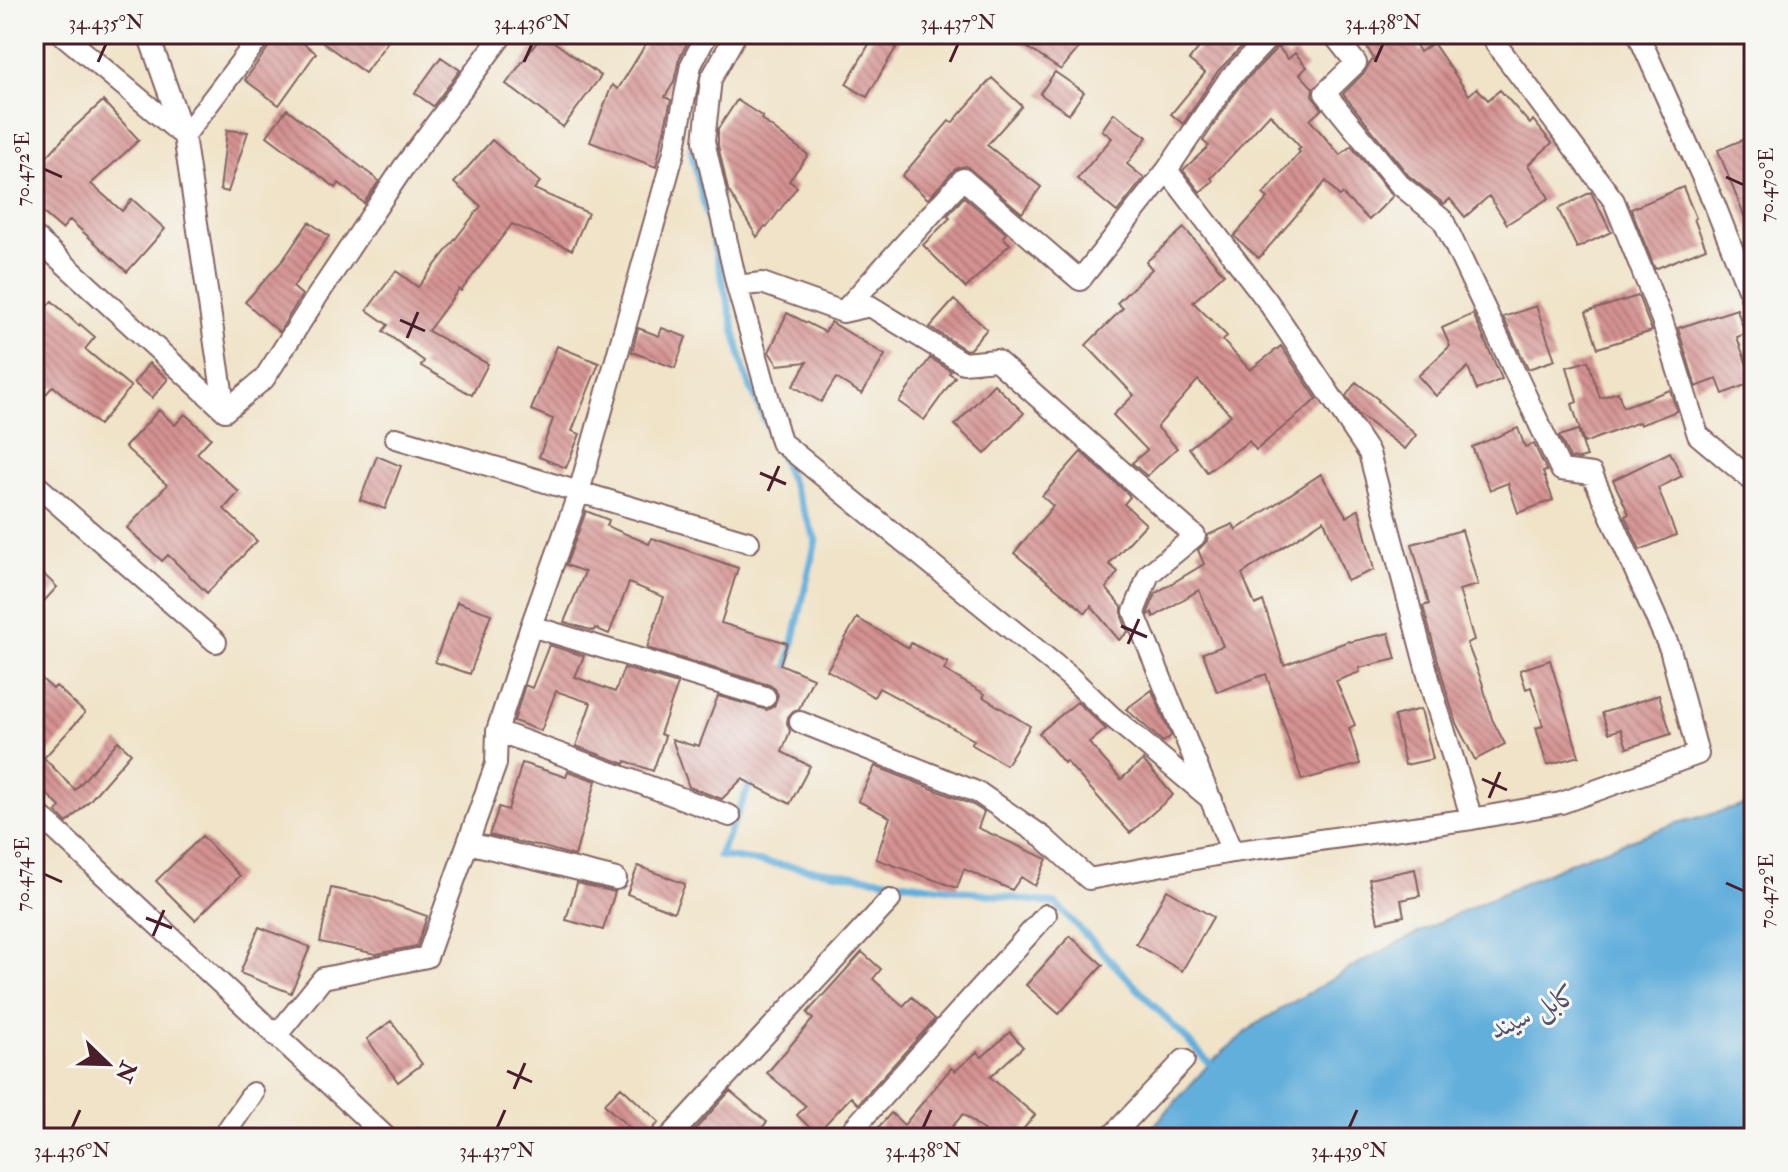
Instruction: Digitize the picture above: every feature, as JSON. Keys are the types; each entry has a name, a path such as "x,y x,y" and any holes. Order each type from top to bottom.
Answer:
{"street":[{"path":"62,34 184,136"},
{"path":"148,34 184,136 225,411"},
{"path":"184,136 262,34"},
{"path":"225,411 264,379 403,168 503,34"},
{"path":"276,1036 323,978 427,957 496,764 497,731 579,492 674,152 691,65 707,34"},
{"path":"736,34 711,79 704,141 737,286 781,442 1069,676 1111,716 1212,800"},
{"path":"843,312 963,179 1080,280 1167,170 1229,79 1272,34"},
{"path":"800,722 979,793 1043,837 1089,879 1232,852 1472,819 1561,803 1698,754 1670,649 1592,474 1561,470 1443,220 1399,184 1325,93 1356,63 1333,34"},
{"path":"1492,34 1496,44 1614,201 1662,320 1698,435 1754,482"},
{"path":"1638,34 1714,203 1754,304"},
{"path":"1167,170 1268,302 1369,453 1433,694 1472,819"},
{"path":"34,236 225,411"},
{"path":"737,286 762,283 843,312 870,306 963,363 996,360 1195,536 1149,574 1134,612 1232,852"},
{"path":"396,438 749,542"},
{"path":"34,483 216,642"},
{"path":"531,626 765,697"},
{"path":"497,731 730,816"},
{"path":"34,810 387,1138"},
{"path":"468,843 616,879"},
{"path":"669,1138 890,900"},
{"path":"845,1138 1046,915"},
{"path":"1110,1138 1184,1060"},
{"path":"222,1138 253,1093"}],"water":[{"name":"کابل سيند","path":"1754,803 1754,1138 1143,1138 1210,1063 1256,1024 1363,961 1454,915 1576,860 1677,823"}],"building":[{"path":"278,34 291,34 316,53 279,105 245,80"},
{"path":"311,34 393,34 365,73"},
{"path":"543,34 601,76 563,127 506,84"},
{"path":"652,34 692,34 665,97 671,100 656,167 590,142 612,85 618,89"},
{"path":"875,34 904,34 867,97 846,84"},
{"path":"1007,34 1090,34 1061,70"},
{"path":"1210,34 1254,34 1218,71 1183,124 1171,114 1205,73 1189,60"},
{"path":"1378,34 1410,34 1420,52 1433,43 1469,95 1477,88 1488,100 1500,90 1530,124 1533,120 1552,143 1528,165 1549,198 1507,224 1489,196 1465,217 1450,199 1444,204 1408,175 1343,94 1374,59 1364,42"},
{"path":"1278,47 1288,59 1295,53 1307,67 1300,74 1313,88 1312,96 1322,109 1310,120 1340,155 1351,146 1393,196 1369,220 1326,181 1259,258 1234,236 1268,198 1263,194 1301,148 1270,114 1200,192 1183,170 1209,146 1203,141 1239,87"},
{"path":"441,57 460,70 433,106 415,93"},
{"path":"1055,72 1084,92 1069,114 1040,94"},
{"path":"992,78 1022,106 987,145 1041,187 1022,213 966,166 954,170 928,199 902,176 949,121 952,123"},
{"path":"737,100 763,117 761,119 808,155 789,181 797,187 757,237 728,190 718,145 718,129"},
{"path":"103,101 139,140 91,184 122,211 132,199 165,229 127,272 70,220 62,229 34,205 34,171 70,131"},
{"path":"287,109 379,181 364,203 339,183 336,188 267,136"},
{"path":"1114,113 1147,137 1127,164 1144,178 1117,212 1077,179 1112,138 1102,130"},
{"path":"227,130 248,132 228,192 220,190"},
{"path":"1754,135 1754,238 1753,238 1718,150"},
{"path":"492,140 540,182 534,189 588,213 572,250 512,224 428,331 488,364 472,395 421,366 424,361 383,331 388,325 367,310 396,271 418,287 481,206 454,183"},
{"path":"1683,187 1706,248 1655,269 1631,209"},
{"path":"1591,192 1611,232 1577,248 1558,209"},
{"path":"964,197 1006,233 1003,237 1010,244 966,288 923,245 950,218 947,216"},
{"path":"309,222 329,236 293,287 302,295 279,332 245,302 283,260"},
{"path":"1184,228 1224,274 1193,302 1227,336 1223,341 1250,370 1281,346 1317,399 1256,450 1249,441 1207,472 1189,448 1231,415 1198,380 1157,427 1177,448 1147,476 1132,463 1147,450 1113,415 1134,395 1086,345 1123,308 1117,303 1152,269 1146,262"},
{"path":"34,295 46,307 52,301 95,337 85,349 131,387 99,425 53,386 34,408"},
{"path":"1638,296 1652,331 1598,348 1586,312"},
{"path":"954,300 987,329 970,349 966,350 930,327"},
{"path":"1536,306 1555,360 1528,369 1503,317"},
{"path":"1737,309 1745,334 1737,337 1753,382 1723,394 1717,379 1696,387 1678,328"},
{"path":"787,313 825,332 831,322 885,355 862,394 836,378 821,402 793,386 807,362 778,365 769,352"},
{"path":"1473,314 1502,379 1477,390 1468,367 1436,396 1418,376 1450,346 1442,328"},
{"path":"638,328 659,336 662,328 686,337 675,368 632,352"},
{"path":"557,346 599,363 572,431 580,434 566,468 539,457 553,419 531,410"},
{"path":"930,358 955,377 924,420 899,402"},
{"path":"1588,361 1600,398 1618,392 1623,407 1670,390 1677,411 1584,443 1572,404 1577,402 1567,367"},
{"path":"149,363 168,379 152,398 134,383"},
{"path":"1356,382 1416,435 1405,449 1358,414 1346,396"},
{"path":"994,384 1024,413 985,454 955,425"},
{"path":"159,410 175,425 185,414 211,438 197,453 239,492 224,509 257,541 207,593 168,555 162,561 127,528 167,485 125,447"},
{"path":"1518,428 1525,447 1534,444 1547,471 1543,472 1553,500 1518,513 1508,483 1490,490 1472,447"},
{"path":"1578,430 1587,457 1570,458 1559,436"},
{"path":"1081,452 1128,494 1130,497 1124,504 1146,524 1109,564 1118,572 1106,588 1122,607 1128,632 1119,640 1091,606 1086,613 1014,553 1053,506 1042,496"},
{"path":"1670,452 1682,476 1658,488 1676,535 1640,550 1625,516 1629,514 1613,480"},
{"path":"377,456 401,466 385,509 360,500"},
{"path":"1321,474 1347,517 1359,509 1374,570 1347,581 1324,520 1242,574 1255,605 1263,601 1284,665 1349,641 1389,633 1396,659 1359,668 1360,672 1336,681 1355,725 1349,728 1360,764 1302,780 1266,674 1217,692 1203,653 1223,646 1199,590 1154,617 1152,612 1149,615 1148,612 1156,593 1204,564 1198,550 1207,541 1208,535 1233,524 1236,530"},
{"path":"586,511 609,520 607,526 649,544 652,538 738,568 721,623 787,643 780,664 813,678 799,709 788,717 790,731 782,752 810,766 790,804 742,779 722,799 689,787 672,739 699,746 718,696 767,710 774,706 778,695 769,685 647,648 664,597 629,583 609,634 564,622 585,572 566,565"},
{"path":"1462,530 1478,585 1459,590 1474,640 1467,643 1492,719 1505,744 1475,760 1456,723 1446,690 1423,606 1429,604 1412,544"},
{"path":"34,565 57,587 34,612"},
{"path":"457,602 491,614 470,674 435,662"},
{"path":"857,618 909,648 911,643 948,663 944,670 1030,726 1006,765 971,744 974,740 879,688 874,697 827,670"},
{"path":"549,645 584,656 575,677 615,692 624,668 678,684 660,734 665,736 653,771 576,746 591,703 556,691 541,731 514,721 525,685 532,688"},
{"path":"1550,660 1579,756 1547,765 1536,728 1543,726 1531,687 1526,689 1520,670"},
{"path":"34,672 53,689 56,686 85,713 44,758 75,790 118,741 131,753 67,823 56,812 60,807 34,781"},
{"path":"1152,690 1171,736 1163,742 1126,709"},
{"path":"1659,695 1671,734 1627,748 1621,729 1609,733 1602,713"},
{"path":"1077,702 1106,729 1089,743 1121,779 1143,760 1173,795 1130,833 1039,733"},
{"path":"1421,709 1433,759 1405,765 1394,716"},
{"path":"522,763 566,777 568,771 596,781 575,856 489,835 499,807 508,810"},
{"path":"875,766 973,805 984,812 978,828 1047,859 1035,886 1021,877 1012,890 964,869 957,888 876,859 890,817 858,801"},
{"path":"202,836 240,876 195,920 156,881"},
{"path":"638,866 685,884 674,912 627,894"},
{"path":"1415,869 1420,896 1401,900 1404,916 1378,922 1369,879"},
{"path":"577,883 615,892 603,930 566,920"},
{"path":"331,888 370,896 427,916 417,946 376,954 320,942"},
{"path":"1167,890 1213,917 1182,971 1136,944"},
{"path":"259,927 310,947 291,993 240,973"},
{"path":"1070,936 1103,965 1059,1014 1026,985"},
{"path":"862,952 881,969 873,979 903,1006 912,997 935,1019 858,1104 851,1097 816,1134 797,1115 806,1106 767,1073 813,1019 807,1013"},
{"path":"391,1021 422,1064 398,1082 367,1039"},
{"path":"1010,1032 1023,1047 990,1077 1035,1115 1016,1138 993,1138 963,1114 943,1138 869,1138 891,1113 904,1125 951,1068 955,1071 977,1052 982,1057"},
{"path":"621,1087 659,1122 645,1138 640,1138 604,1104"},
{"path":"730,1091 767,1122 753,1138 698,1138 692,1133"}],"waterway":[{"path":"691,149 745,374 768,428"},
{"path":"776,446 816,540 786,674"},
{"path":"753,777 719,856 1056,904 1216,1070"}]}
